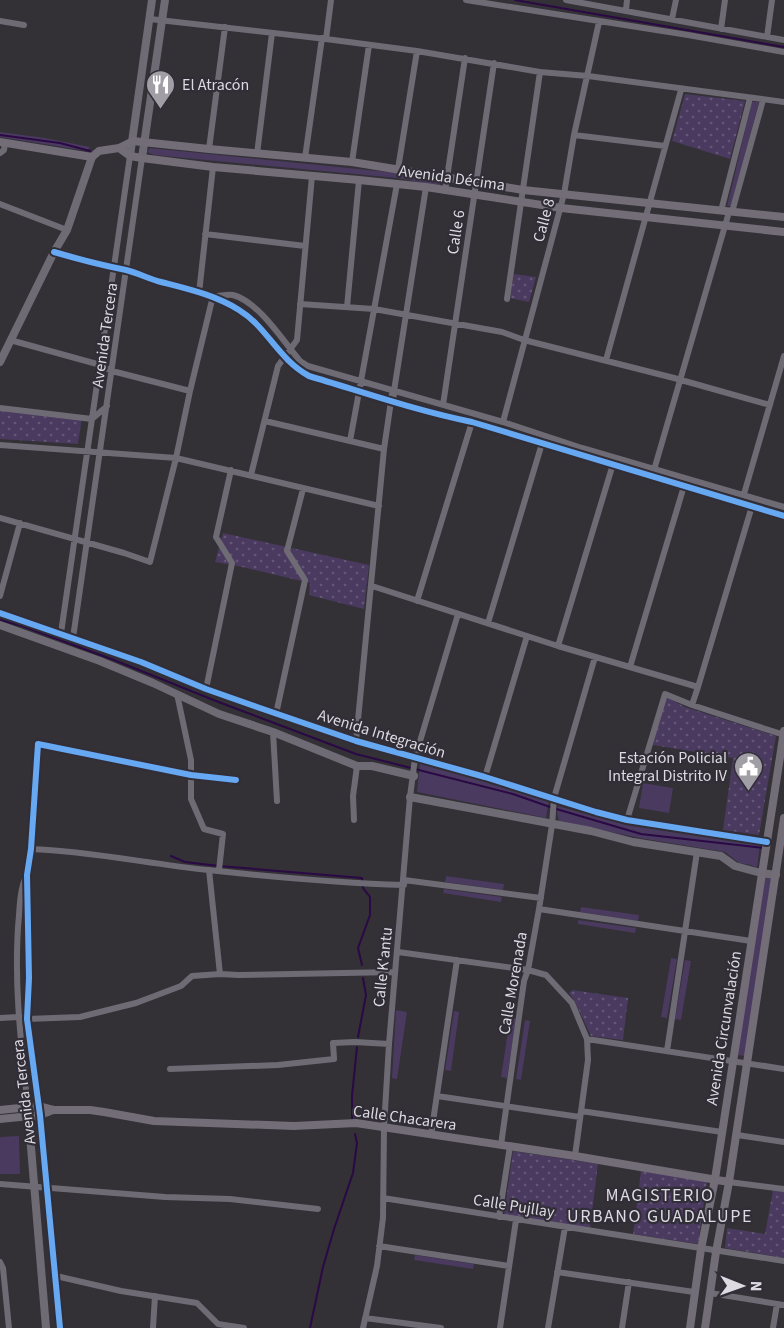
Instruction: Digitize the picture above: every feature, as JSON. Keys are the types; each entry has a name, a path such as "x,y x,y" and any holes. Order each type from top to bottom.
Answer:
{"main road":[{"name":"Avenida Décima","path":"133,141 352,162 523,190 784,217"},
{"path":"3,143 92,157 99,150 119,148 133,141"},
{"name":"Avenida Décima","path":"119,148 130,156 213,167 397,184 561,208 784,232"},
{"name":"Avenida Circunvalación","path":"690,1328 784,733"},
{"name":"Avenida Circunvalación","path":"705,1328 780,876 784,818"},
{"path":"0,1110 28,1112"},
{"name":"Calle Chacarera","path":"28,1112 90,1110 154,1121 294,1126 356,1123 729,1182"},
{"path":"0,1119 28,1112"}],"street":[{"name":"Avenida Tercera","path":"61,633 152,0"},
{"name":"Avenida Tercera","path":"73,638 165,0"},
{"path":"305,158 331,0"},
{"path":"466,0 784,52"},
{"path":"566,0 784,40"},
{"path":"626,10 627,0"},
{"path":"672,19 676,0"},
{"path":"721,29 725,0"},
{"path":"767,36 772,0"},
{"path":"150,19 324,38 465,58 540,72 588,76 784,102"},
{"path":"0,21 24,25"},
{"name":"Calle 8","path":"503,422 561,208 574,135 599,22"},
{"path":"209,149 225,27"},
{"path":"257,154 272,33"},
{"path":"352,162 369,45"},
{"path":"398,169 417,51"},
{"path":"445,191 465,58"},
{"name":"Calle 6","path":"443,405 494,63"},
{"path":"507,299 540,72"},
{"path":"606,360 681,90"},
{"path":"652,476 726,225 750,98"},
{"path":"728,212 763,100"},
{"path":"574,135 666,146"},
{"path":"0,153 4,150 3,143"},
{"path":"0,362 67,230 92,157"},
{"path":"199,292 213,167"},
{"path":"251,475 278,366 297,340 312,176"},
{"path":"347,307 358,180"},
{"path":"351,441 397,184"},
{"path":"356,741 384,448 426,188"},
{"path":"0,204 67,230"},
{"path":"204,234 305,246"},
{"path":"54,252 213,296 251,318 284,357 298,370 309,376 439,415 472,422 784,516"},
{"path":"213,296 230,294 252,304 300,361 308,366 784,507"},
{"path":"0,518 150,562 213,296"},
{"path":"300,304 374,309 502,332 770,405"},
{"path":"10,340 112,371 190,391"},
{"path":"744,494 784,356"},
{"path":"0,408 92,419 107,406"},
{"path":"265,421 384,448"},
{"path":"417,601 472,422"},
{"path":"488,623 545,435"},
{"path":"0,445 176,458 379,506"},
{"path":"558,646 613,464"},
{"path":"206,689 232,563 216,537 231,470"},
{"path":"630,667 684,486"},
{"path":"276,714 304,580 288,551 303,489"},
{"path":"692,705 752,506"},
{"path":"0,596 20,523"},
{"path":"372,586 558,646 698,687"},
{"name":"Avenida Integración","path":"0,613 61,633 206,689 356,741 414,768"},
{"name":"Calle K'antu","path":"363,1328 377,1266 382,1218 389,1044 410,797 414,768 458,614"},
{"name":"Avenida Integración","path":"0,625 100,661 219,714 273,732 357,766 414,768 485,777 627,820 766,847"},
{"path":"485,777 527,636"},
{"name":"Calle Morenada","path":"500,1217 507,1106 524,981 541,898 554,798 595,657"},
{"path":"177,694 191,760 192,799 204,830 223,834 219,870"},
{"path":"627,820 665,694 692,705 784,733"},
{"path":"273,732 277,801"},
{"name":"Avenida Tercera","path":"60,1328 39,1111 27,1019 29,978 27,875 31,849 38,744 191,775"},
{"path":"354,820 353,796 357,766"},
{"path":"191,775 236,780"},
{"path":"410,797 591,831 633,842 721,856 735,866 780,876"},
{"path":"31,849 60,850 209,870 351,884 404,883 541,898"},
{"path":"667,1051 697,852"},
{"path":"209,870 220,974"},
{"name":"Avenida Tercera","path":"27,875 22,886 17,934 18,1017 46,1328"},
{"path":"539,909 751,941"},
{"path":"398,952 528,970 546,975 572,1003 587,1039 588,1060 575,1156"},
{"path":"431,1135 458,960"},
{"path":"0,1018 80,1017 136,1003 181,986 192,976 395,972"},
{"path":"587,1039 784,1069"},
{"path":"170,1069 278,1065 334,1059 333,1043 389,1044"},
{"path":"437,1096 722,1132"},
{"path":"736,1135 784,1142"},
{"path":"729,1182 784,1189"},
{"path":"0,1184 165,1197 230,1199 318,1209"},
{"name":"Calle Pujllay","path":"383,1198 784,1261"},
{"path":"500,1328 516,1220"},
{"path":"548,1328 565,1227"},
{"path":"379,1246 509,1266"},
{"path":"0,1262 3,1268 9,1328"},
{"path":"557,1272 694,1292"},
{"path":"56,1276 121,1291 197,1303 218,1326 244,1328"},
{"path":"622,1328 629,1282"},
{"path":"710,1293 780,1305 773,1328"},
{"path":"153,1328 156,1296"},
{"path":"365,1318 401,1325 441,1328"}],"shaded area":[{"path":"685,94 745,101 730,159 672,141"},
{"path":"752,102 759,102 731,206 727,206 746,128"},
{"path":"0,132 90,147 87,151 0,137"},
{"path":"150,148 398,173 441,180 440,186 397,178 154,155 147,152"},
{"path":"514,274 536,277 529,302 510,298"},
{"path":"0,407 82,417 78,444 0,439"},
{"path":"223,533 369,565 364,609 309,595 310,583 215,562"},
{"path":"664,696 685,707 776,736 759,835 723,830 733,758 653,745"},
{"path":"420,762 549,800 546,818 417,792"},
{"path":"643,783 673,788 669,813 639,808"},
{"path":"558,806 626,825 760,844 757,868 739,863 725,852 639,838 559,821"},
{"path":"446,876 504,884 503,890 445,882"},
{"path":"767,877 772,880 745,1056 737,1055 765,879"},
{"path":"444,889 502,897 501,902 443,893"},
{"path":"581,907 639,915 638,921 580,912"},
{"path":"578,920 636,928 635,933 578,924"},
{"path":"671,958 677,959 667,1018 661,1017"},
{"path":"685,960 691,961 681,1020 675,1019"},
{"path":"572,990 628,998 623,1040 591,1036 569,993"},
{"path":"396,1010 407,1012 397,1079 392,1078"},
{"path":"454,1011 459,1012 451,1071 445,1070"},
{"path":"510,1018 516,1019 507,1078 501,1077"},
{"path":"525,1020 530,1021 521,1080 516,1079"},
{"path":"19,1136 20,1174 0,1174 0,1137"},
{"path":"513,1151 598,1164 590,1228 504,1215"},
{"path":"641,1171 707,1181 698,1244 633,1234"},
{"path":"773,1190 784,1191 784,1258 725,1248 727,1228 765,1234"},
{"path":"415,1255 474,1264 473,1269 414,1260"}],"waterway":[{"path":"515,0 784,47"},
{"path":"0,135 60,143 90,151"},
{"path":"0,620 114,660 356,754 513,794 641,834 764,848"},
{"path":"171,856 185,862 219,866 362,878 363,888 370,897 370,915 358,948 362,965"},
{"path":"358,1037 366,995 363,978"},
{"path":"352,1118 357,1047"},
{"path":"310,1328 323,1267 353,1173 357,1143 355,1134"}],"cycle path":[{"path":"54,252 130,271 220,300 249,317 289,361 309,376 410,407 472,422 784,516"},
{"path":"0,613 141,662 206,689 356,741 627,820 767,842"},
{"path":"60,1328 40,1115 27,1019 29,978 27,875 31,849 38,744 191,775 236,780"}],"place":[{"name":"El Atracón","path":"161,110"},
{"name":"Estación Policial Integral Distrito IV","path":"748,792"}],"district":[{"name":"MAGISTERIO URBANO GUADALUPE","path":"660,1205"}]}
